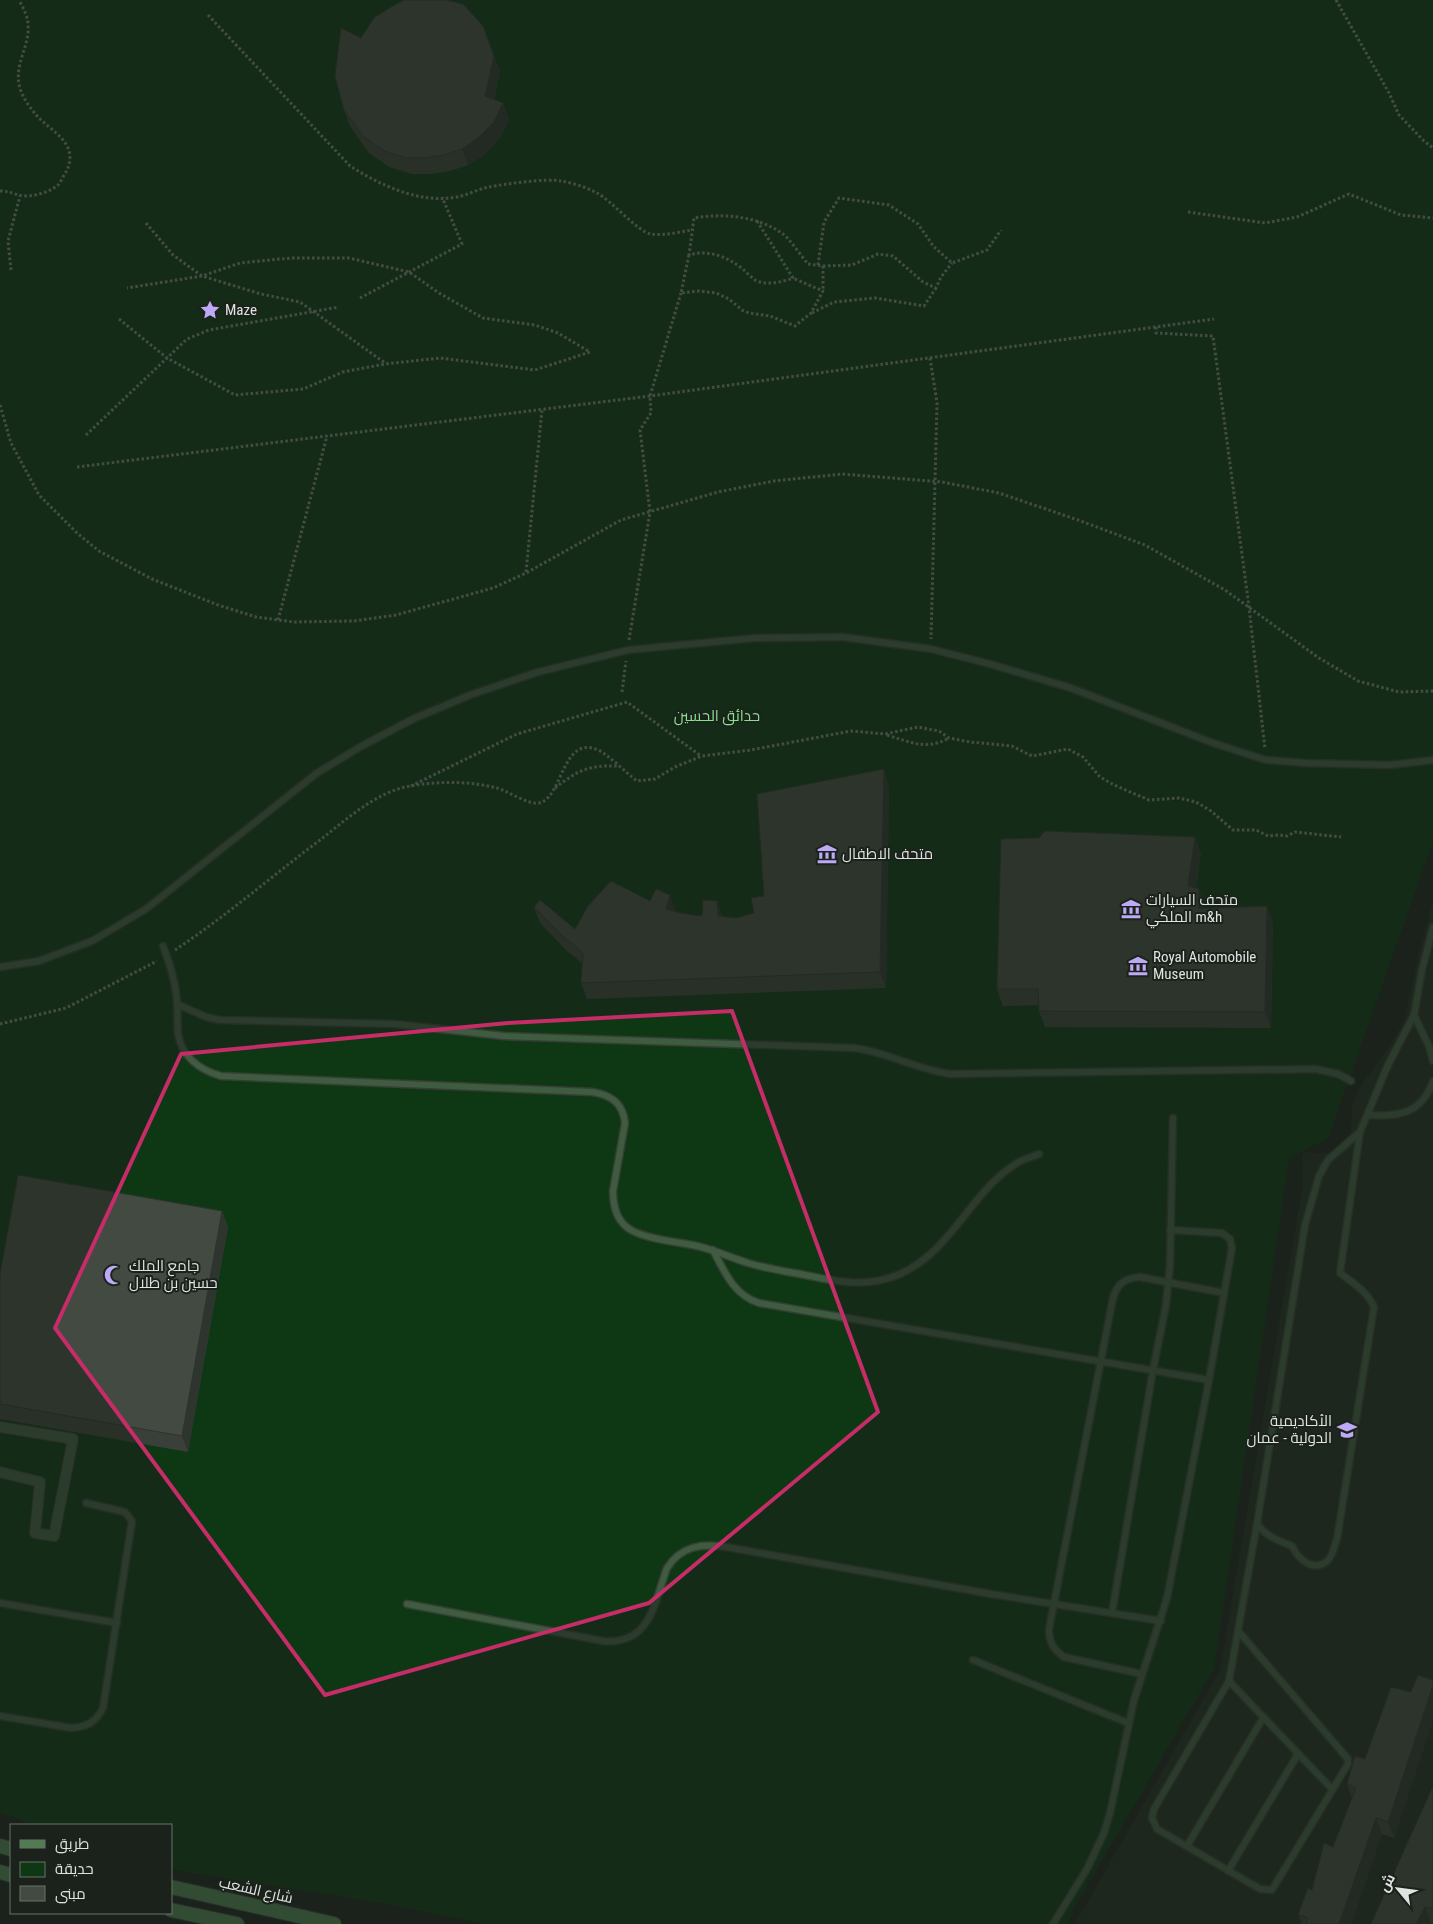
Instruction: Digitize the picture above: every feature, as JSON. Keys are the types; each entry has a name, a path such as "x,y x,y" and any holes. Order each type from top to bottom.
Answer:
{"main road":[{"name":"شارع الشعب","path":"172,1887 334,1924"},
{"path":"172,1910 238,1924"}],"street":[{"path":"0,1427 73,1439 54,1536 35,1533 40,1482 0,1472"}],"lane":[{"path":"0,967 39,961 92,941 146,909 317,773 360,746 413,719 470,694 538,672 628,650 755,638 843,637 931,649 1071,688 1213,743 1266,760 1390,765 1433,760"},
{"path":"1257,1524 1272,1538 1292,1546 1297,1556 1308,1564 1319,1565 1327,1561 1332,1554 1337,1539 1374,1307 1370,1298 1364,1292 1340,1273 1360,1132 1388,1065 1414,1015 1422,970 1433,927"},
{"path":"163,946 173,979 177,1004 178,1036 190,1058 209,1073 221,1076 592,1092 608,1096 620,1107 624,1123 613,1191 613,1202 619,1218 631,1230 641,1235 713,1250 758,1266 842,1282 872,1283 901,1274 936,1249 984,1190 1019,1161 1039,1154"},
{"path":"177,1004 206,1017 220,1020 396,1024 504,1036 854,1048 888,1055 924,1070 951,1074 1316,1069 1338,1074 1350,1081"},
{"path":"1414,1015 1429,1046 1433,1061"},
{"path":"1368,1115 1387,1116 1404,1114 1412,1110 1425,1097 1433,1081"},
{"path":"1112,1613 1153,1370 1163,1327 1169,1282 1173,1118"},
{"path":"1239,1632 1348,1759 1348,1764 1272,1890 1260,1888 1157,1829 1152,1818 1154,1809 1229,1681 1257,1524 1305,1225 1319,1176 1328,1160 1360,1132"},
{"path":"1053,1924 1087,1870 1104,1832 1115,1794 1128,1723 1142,1674 1161,1621 1209,1380 1232,1248 1230,1239 1222,1233 1170,1230"},
{"path":"713,1250 726,1276 736,1290 759,1303 1209,1380"},
{"path":"1142,1674 1072,1659 1057,1652 1049,1638 1112,1298 1119,1285 1132,1277 1224,1293"},
{"path":"0,1716 82,1728 91,1724 103,1708 132,1521 125,1512 86,1504"},
{"path":"407,1604 603,1641 623,1640 636,1633 647,1622 667,1568 672,1560 686,1549 705,1545 1161,1621"},
{"path":"0,1603 117,1624"},
{"path":"973,1660 1128,1723"},
{"path":"1229,1681 1332,1789"},
{"path":"1187,1846 1263,1718"},
{"path":"1228,1871 1298,1754"}],"path":[{"path":"0,191 9,191 20,196 47,192 59,185 68,167 69,151 64,139 40,118 28,104 20,88 18,73 21,55 27,39 28,25 26,12 19,0"},
{"path":"1336,0 1389,93 1399,115 1433,148"},
{"path":"208,15 350,166 370,179 406,193 425,197 456,197 489,187 558,180 577,185 598,194 621,211 637,227 649,234 667,234 692,230"},
{"path":"1188,212 1265,224 1297,217 1349,194 1401,215 1433,218"},
{"path":"11,270 8,241 20,196"},
{"path":"360,298 462,244 442,197"},
{"path":"818,265 824,222 839,198 889,205 918,224 934,247 952,263"},
{"path":"622,692 650,512 640,430 651,414 650,396 682,293 694,218 714,215 757,221 785,235 808,264 823,266 852,265 878,254 893,256 923,282 936,288"},
{"path":"757,221 793,278 823,291"},
{"path":"146,223 173,255 202,276 261,294 300,302 385,364"},
{"path":"682,293 716,293 729,299 742,310 770,316 795,326 811,314 834,302 876,298 924,306 936,288 941,276 952,263 987,250 1001,230"},
{"path":"689,255 700,252 719,255 744,270 756,281 772,283 793,278"},
{"path":"119,319 167,358 235,394 303,390 343,372 385,364 440,358 535,370 590,352 558,333 536,325 483,318 439,293 409,272 349,258 291,258 240,263 202,276 128,288"},
{"path":"811,314 823,291 823,266"},
{"path":"86,435 187,338 208,330 339,307"},
{"path":"77,467 650,396 1214,319"},
{"path":"1156,327 1156,333 1212,336 1249,607 1266,760"},
{"path":"930,358 937,403 931,649"},
{"path":"0,405 11,443 39,495 77,533 99,551 152,579 218,605 256,617 294,622 354,621 396,616 494,588 526,573 621,520 718,492 774,482 842,474 936,482 999,493 1145,545 1226,590 1318,658 1358,681 1399,692 1433,690"},
{"path":"526,573 542,410"},
{"path":"278,620 328,436"},
{"path":"0,1024 66,1008 146,968 192,938 349,818 384,795 409,786 517,734 627,702 702,756"},
{"path":"885,734 918,727 939,731 949,738 1012,746 1032,756 1068,749 1083,757 1100,777 1114,785 1149,800 1179,798 1196,802 1211,811 1233,830 1256,830 1268,836 1287,836 1295,832 1341,837"},
{"path":"409,786 461,782 498,788 539,804 546,800 553,790 568,760 578,750 584,749 598,750 636,781 655,779 675,767 702,756 751,750 852,731 885,734 924,745 937,744 949,738"},
{"path":"553,790 582,770 598,766 618,766"}],"highlighted area":[{"path":"732,1011 878,1412 649,1603 325,1695 55,1328 181,1054 508,1023"}],"shaded area":[{"name":"الأكاديمية الدولية - عمان","path":"1433,901 1433,1924 1075,1924 1220,1670 1302,1190 1303,1152 1339,1154 1347,1146 1351,1134 1352,1108 1359,1088 1390,1046 1404,1021 1419,952"}],"green space":[{"name":"حدائق الحسين","path":"0,0 1433,0 1433,841 1328,1138 1289,1158 1214,1668 1071,1913 1069,1924 484,1924 392,1905 172,1869 172,1824 31,1824 0,1812"}],"building":[{"path":"404,0 446,0 463,4 483,26 494,56 485,96 503,103 494,122 479,137 462,149 444,155 406,158 384,151 363,136 344,110 335,76 341,28 361,38 374,18"},
{"name":"متحف الاطفال","path":"884,769 880,972 581,983 583,953 560,934 534,907 540,900 575,929 588,906 611,881 650,901 656,889 670,895 666,909 685,914 702,916 703,900 717,901 718,916 736,918 754,913 751,898 764,896 757,794"},
{"name":"Royal Automobile Museum","path":"1045,831 1195,837 1188,886 1199,889 1199,909 1267,906 1265,1012 1039,1011 1038,989 997,989 1001,839 1039,838"},
{"name":"جامع الملك حسين بن طلال","path":"18,1175 222,1211 182,1436 0,1404 0,1274"},
{"path":"1418,1675 1433,1680 1433,1685 1388,1822 1376,1818 1339,1924 1306,1924 1308,1918 1298,1915 1308,1888 1312,1890 1324,1843 1333,1847 1356,1788 1347,1784 1355,1756 1365,1759 1391,1687 1411,1692"},
{"path":"1433,1786 1433,1909 1425,1907 1416,1924 1371,1924"}],"place":[{"name":"Maze","path":"210,310"},
{"name":"متحف الاطفال","path":"827,854"},
{"name":"متحف السيارات الملكي m&h","path":"1131,909"},
{"name":"Royal Automobile Museum","path":"1138,966"},
{"name":"جامع الملك حسين بن طلال","path":"114,1275"},
{"name":"الأكاديمية الدولية - عمان","path":"1347,1430"}]}
